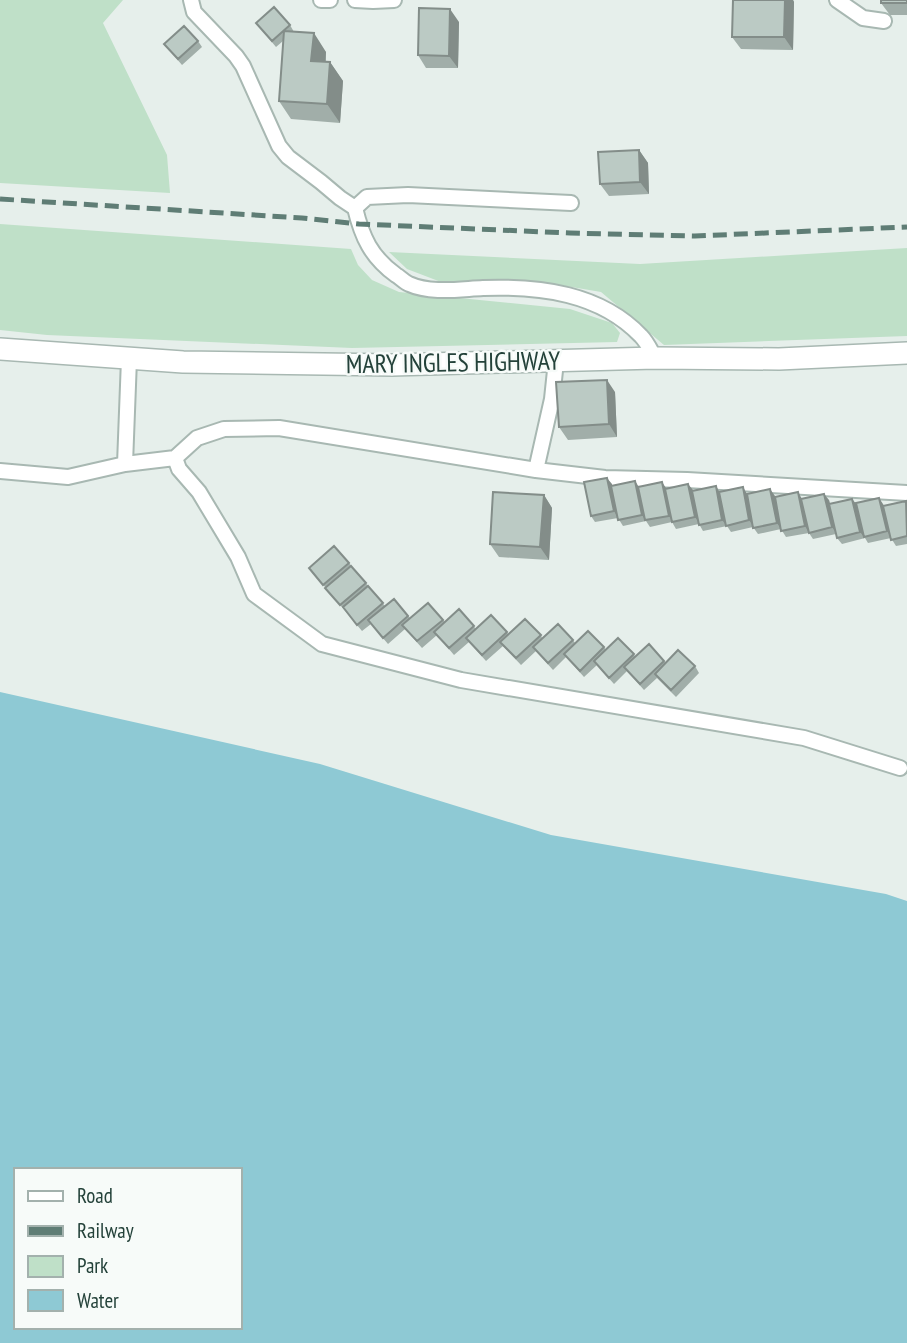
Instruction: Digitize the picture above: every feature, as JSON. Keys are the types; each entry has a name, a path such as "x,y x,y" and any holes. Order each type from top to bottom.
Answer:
{"street":[{"name":"MARY INGLES HIGHWAY","path":"0,349 183,362 392,365 779,359 907,353"}],"lane":[{"path":"191,0 194,12 243,66 279,146 288,158 355,208 369,248 385,267 409,284 439,290 544,290 581,297 617,314 643,338 656,359"},
{"path":"321,0 330,0"},
{"path":"355,0 394,0"},
{"path":"837,0 863,18 884,21"},
{"path":"355,208 366,197 408,195 571,203"},
{"path":"125,464 129,359"},
{"path":"536,470 552,399 556,361"},
{"path":"0,471 68,477 125,464 175,458 197,438 224,429 279,428 536,470 605,478 907,493"},
{"path":"175,458 179,469 199,492 238,557 254,594 322,644 461,680 804,738 900,768"}],"green space":[{"path":"0,0 123,0 103,23 167,155 170,193 0,183"},
{"path":"0,224 351,249 358,265 372,280 399,292 570,309 612,323 620,333 617,342 352,348 47,335 0,330"},
{"path":"907,248 907,336 664,345 601,292 536,281 441,282 407,269 389,252 640,264"}],"water":[{"path":"0,692 320,764 551,835 886,894 907,901 907,1343 0,1343"}],"building":[{"path":"733,0 785,0 784,37 732,37"},
{"path":"881,0 907,0 907,3 881,3"},
{"path":"274,7 290,25 272,41 256,23"},
{"path":"419,8 450,9 449,56 418,55"},
{"path":"184,26 198,41 178,59 164,44"},
{"path":"284,31 314,33 311,61 330,62 327,104 279,101"},
{"path":"639,150 640,182 600,184 598,152"},
{"path":"607,380 609,424 559,427 556,382"},
{"path":"607,478 614,511 591,516 584,482"},
{"path":"635,481 642,515 618,520 611,486"},
{"path":"662,482 669,516 645,520 638,487"},
{"path":"688,484 695,517 672,522 665,489"},
{"path":"716,486 722,520 699,525 692,491"},
{"path":"743,487 749,520 726,526 719,492"},
{"path":"770,489 777,523 753,528 747,494"},
{"path":"493,492 544,495 540,547 490,544"},
{"path":"798,492 805,526 781,531 775,497"},
{"path":"824,494 832,527 809,533 801,499"},
{"path":"879,498 887,531 864,537 856,503"},
{"path":"852,499 860,532 837,538 829,504"},
{"path":"906,501 907,536 891,540 883,506"},
{"path":"334,546 349,563 323,585 309,568"},
{"path":"351,566 366,583 340,605 325,588"},
{"path":"368,586 383,603 357,625 343,607"},
{"path":"394,599 408,616 383,638 368,620"},
{"path":"428,603 443,620 417,641 402,625"},
{"path":"459,609 474,626 449,648 434,632"},
{"path":"491,615 507,632 482,655 466,638"},
{"path":"525,619 541,635 516,658 500,642"},
{"path":"558,624 573,640 548,663 533,647"},
{"path":"588,631 604,647 580,671 564,654"},
{"path":"618,638 634,654 609,678 594,661"},
{"path":"649,644 664,661 640,684 624,667"},
{"path":"678,650 695,666 671,690 655,674"}],"railway":[{"path":"0,199 359,224 570,233 695,236 907,227"}]}
